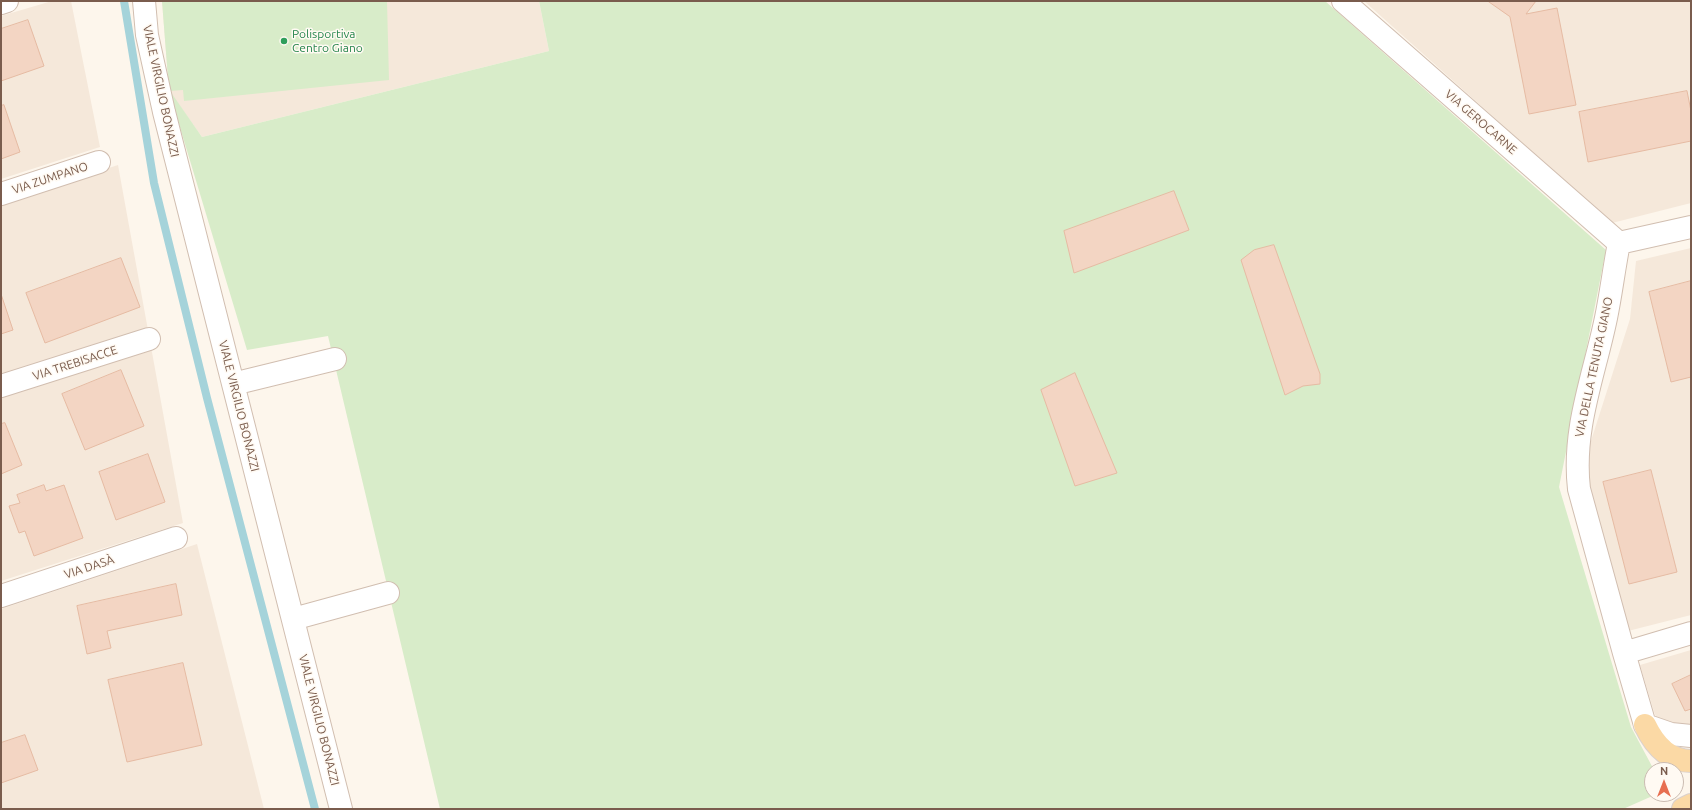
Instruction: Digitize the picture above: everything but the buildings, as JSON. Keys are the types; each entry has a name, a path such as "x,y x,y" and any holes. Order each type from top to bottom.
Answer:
{"main road":[{"path":"1645,725 1662,751 1680,759 1691,761"},
{"path":"1683,809 1691,805"}],"street":[{"path":"1,3 7,1"},
{"name":"VIALE VIRGILIO BONAZZI","path":"144,1 147,35 156,78 341,809"},
{"name":"VIA GEROCARNE","path":"1343,1 1619,243"},
{"name":"VIA ZUMPANO","path":"1,194 99,162"},
{"path":"1619,243 1691,227"},
{"name":"VIA DELLA TENUTA GIANO","path":"1619,243 1606,318 1581,422 1577,461 1581,498 1645,725"},
{"name":"VIA TREBISACCE","path":"1,386 149,339"},
{"path":"233,384 335,359"},
{"name":"VIA DASÀ","path":"1,596 176,538"},
{"path":"293,619 388,593"},
{"path":"1624,653 1691,633"},
{"path":"1645,725 1671,734 1691,736"}],"shaded area":[{"path":"52,1 71,1 100,147 1,179 1,16"},
{"path":"162,1 539,1 549,51 202,137 169,91"},
{"path":"1364,1 1691,1 1691,203 1612,223"},
{"path":"118,165 183,523 1,581 1,203"},
{"path":"1691,248 1691,615 1628,631 1587,481 1590,444 1630,319 1636,261"},
{"path":"197,544 264,809 1,809 1,609"},
{"path":"1691,650 1691,746 1666,742 1654,712 1640,665"}],"green space":[{"path":"162,1 387,1 389,80 184,101 183,90 170,91 202,137 549,51 539,1 1325,1 1606,250 1559,487 1631,727 1650,762 1644,762 1644,800 1623,809 440,809 328,336 247,350 169,91"}],"waterway":[{"path":"124,1 154,183 207,398 315,809"}],"place":[{"name":"Polisportiva Centro Giano","path":"284,41"}]}
